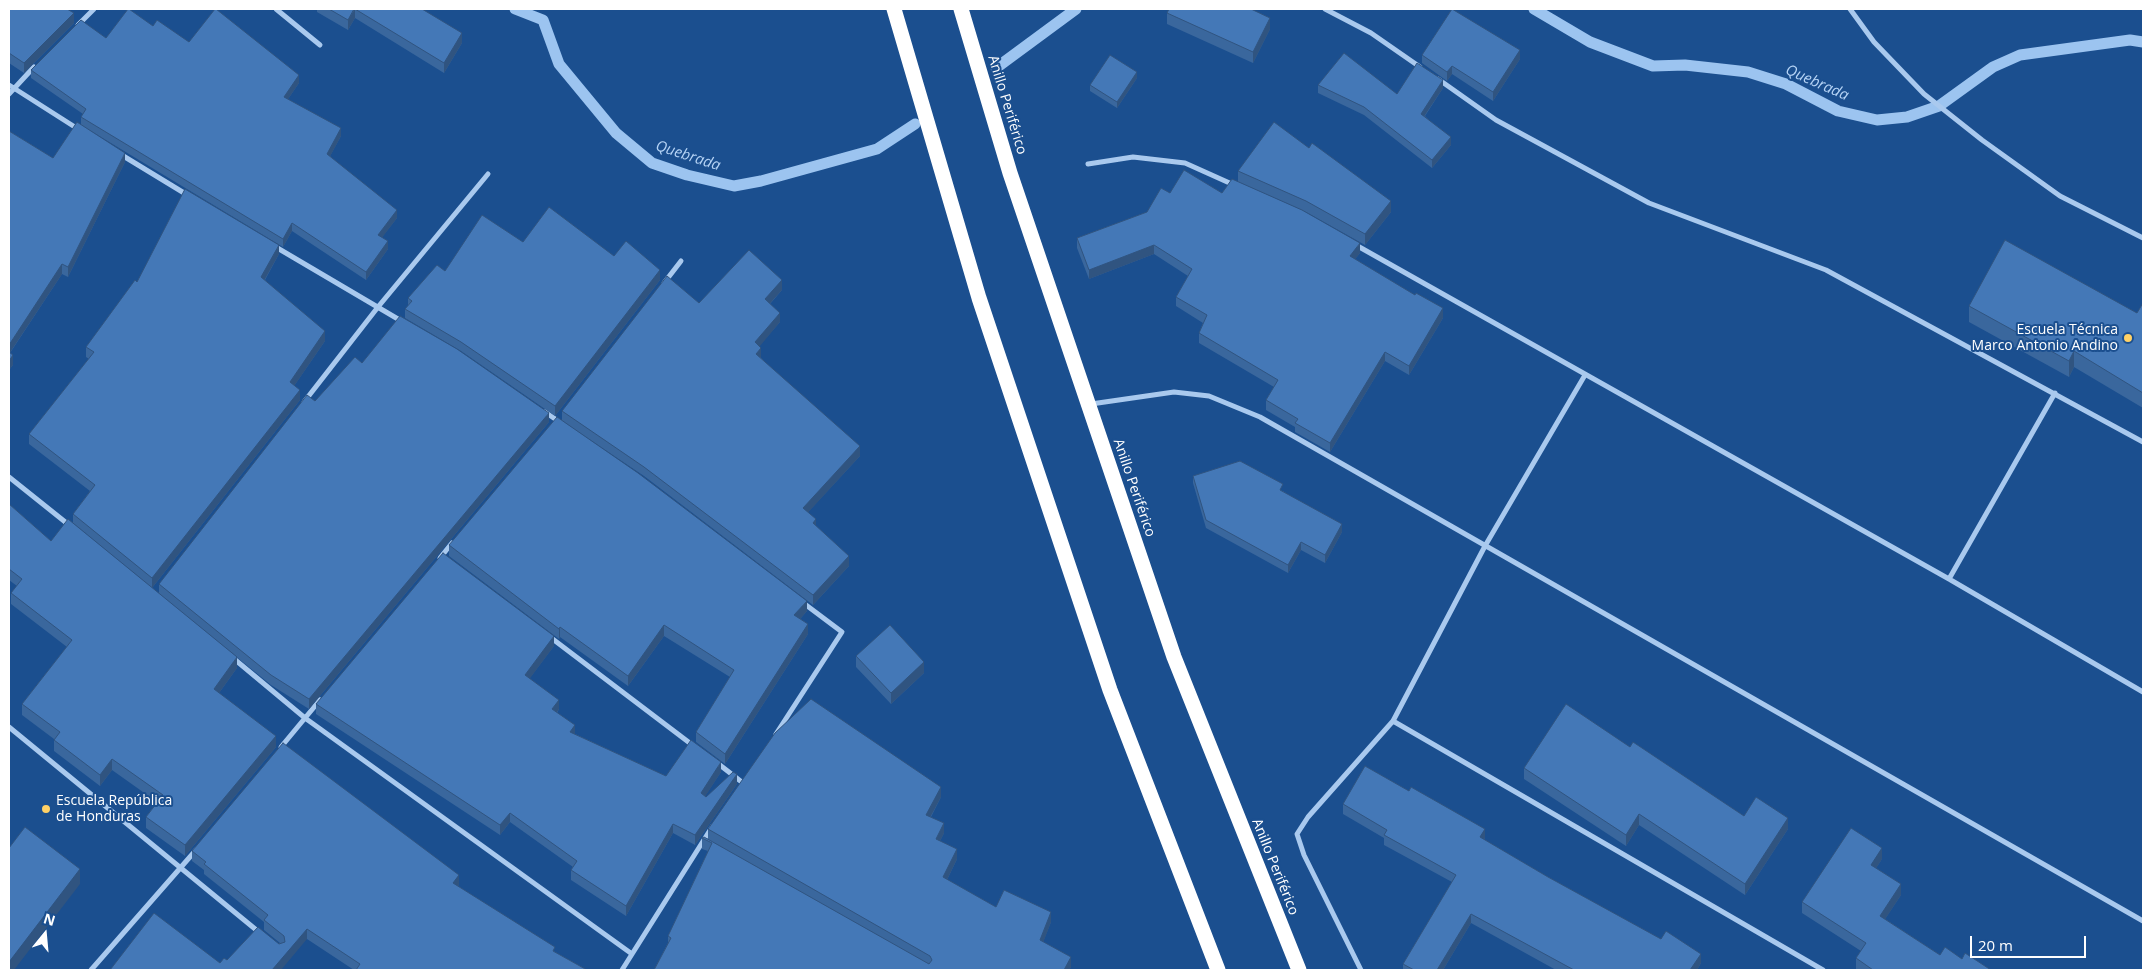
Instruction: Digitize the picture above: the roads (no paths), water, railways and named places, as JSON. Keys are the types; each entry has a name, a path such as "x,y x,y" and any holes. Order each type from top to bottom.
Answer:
{"highway":[{"path":"894,9 979,298 1107,680 1218,970"},
{"name":"Anillo Periférico","path":"961,9 1010,173 1174,657 1299,970"}],"street":[{"path":"72,30 94,9"},
{"path":"276,9 320,45"},
{"path":"1325,9 1371,33 1426,71"},
{"path":"1850,9 1874,42 1924,94 1982,140 2060,196 2143,238"},
{"path":"9,94 11,87 39,62"},
{"path":"1434,76 1496,120 1649,203 1826,270 2143,442"},
{"path":"11,87 86,133"},
{"path":"110,148 192,198"},
{"path":"1088,164 1133,157 1185,163 1244,190"},
{"path":"300,408 378,307 488,174"},
{"path":"1347,240 1949,579 2143,692"},
{"path":"268,243 410,326"},
{"path":"657,292 681,261"},
{"path":"1360,970 1304,856 1297,834 1308,817 1393,721 1485,546 1586,375"},
{"path":"1088,405 1174,392 1209,396 1260,417 2143,921"},
{"path":"1949,579 2055,393"},
{"path":"541,410 565,426"},
{"path":"551,428 563,413"},
{"path":"9,477 78,532"},
{"path":"435,563 454,541"},
{"path":"442,556 450,562"},
{"path":"769,743 842,632 796,597"},
{"path":"545,634 704,753"},
{"path":"230,655 305,718 632,954"},
{"path":"274,755 324,696"},
{"path":"1393,721 1823,970"},
{"path":"9,727 265,938"},
{"path":"712,759 743,783"},
{"path":"738,790 748,775"},
{"path":"622,970 717,820"},
{"path":"702,841 710,846"},
{"path":"91,970 200,845"}],"waterway":[{"name":"Quebrada","path":"515,9 543,20 559,64 616,133 652,163 687,175 734,186 761,181 877,149 915,124"},
{"name":"Quebrada","path":"996,68 1076,9"},
{"name":"Quebrada","path":"1534,9 1590,42 1653,66 1685,65 1748,72 1786,84 1838,111 1877,120 1907,117 1939,106 1993,67 2020,55 2130,40 2143,42"}],"place":[{"name":"Escuela Técnica Marco Antonio Andino","path":"2128,338"},
{"name":"Escuela República de Honduras","path":"46,809"}]}
